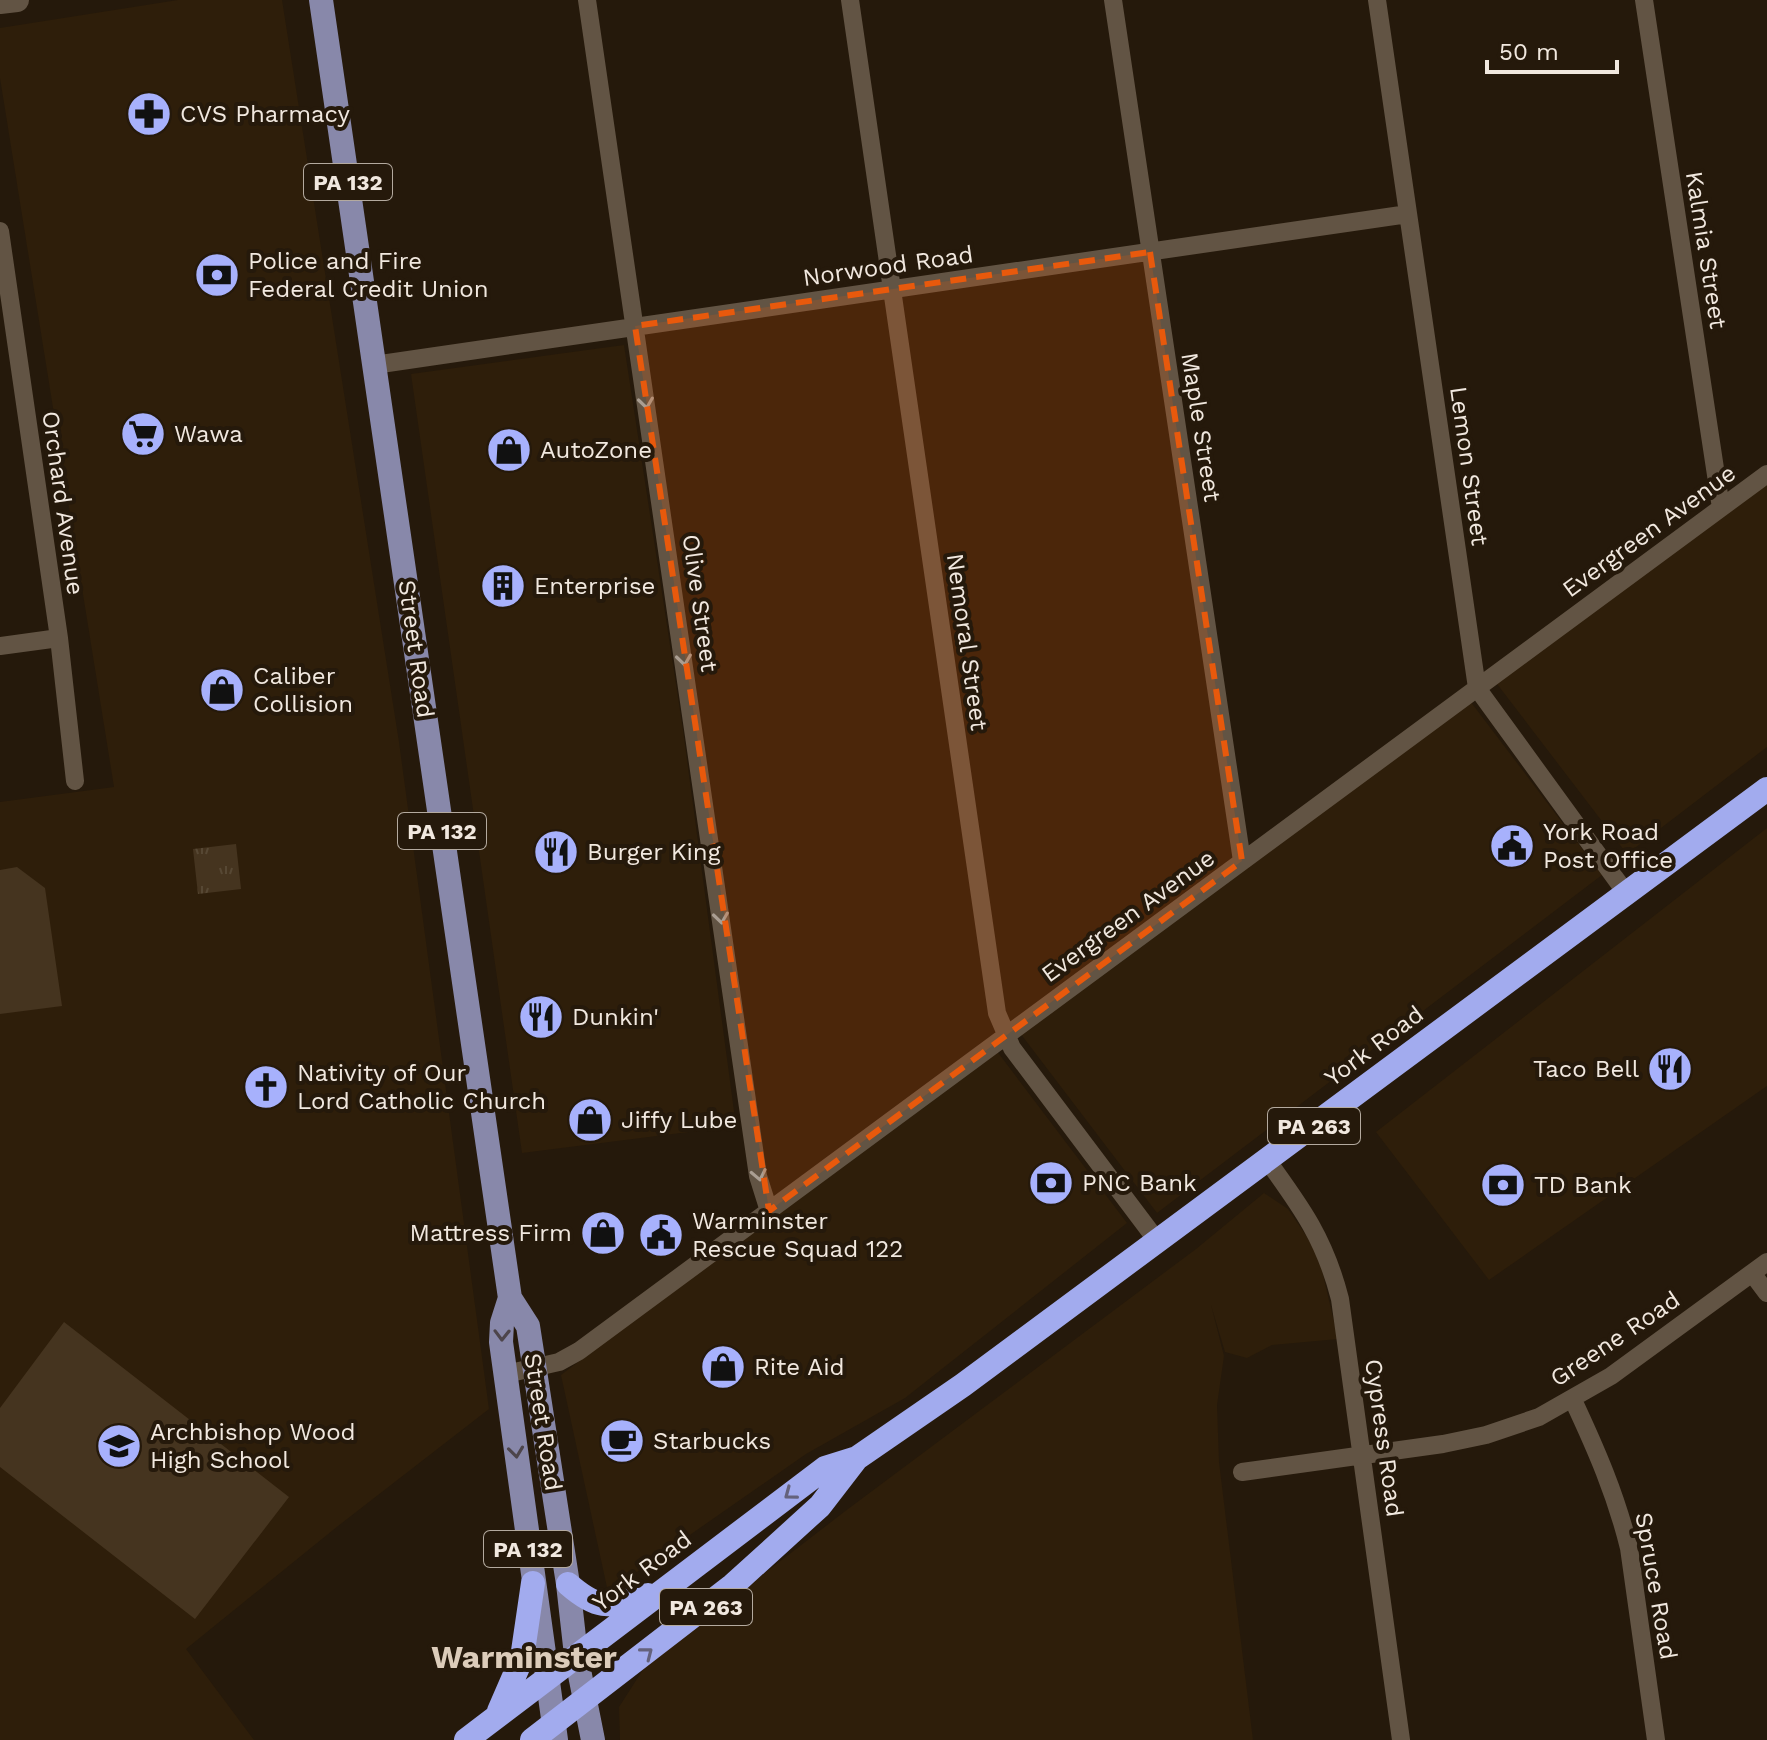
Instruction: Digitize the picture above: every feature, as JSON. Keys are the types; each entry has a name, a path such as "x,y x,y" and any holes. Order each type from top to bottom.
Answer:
{"highway":[{"name":"York Road","path":"466,1740 825,1468 857,1458 963,1385 1767,789"},
{"name":"York Road","path":"532,1740 555,1732 586,1701 733,1585 820,1506 857,1458"},
{"path":"497,1716 522,1658 533,1583"},
{"path":"568,1584 586,1600 597,1604 614,1604 661,1591"}],"main road":[{"name":"Street Road","path":"321,0 510,1298 528,1326 576,1655 593,1740"},
{"name":"Street Road","path":"510,1298 502,1323 501,1342 555,1732"}],"street":[{"path":"0,2 17,0"},
{"name":"Olive Street","path":"587,0 758,1176 769,1211"},
{"name":"Nemoral Street","path":"850,0 997,1013 1012,1048 1158,1242"},
{"name":"Maple Street","path":"1113,0 1242,861"},
{"name":"Lemon Street","path":"1377,0 1477,688 1626,893"},
{"name":"Kalmia Street","path":"1644,0 1721,508"},
{"name":"Norwood Road","path":"374,365 1408,214"},
{"name":"Orchard Avenue","path":"0,231 9,353 59,638 75,781"},
{"name":"Evergreen Avenue","path":"506,1374 559,1362 579,1351 1767,474"},
{"path":"0,646 59,638"},
{"name":"Cypress Road","path":"1267,1160 1305,1211 1320,1238 1340,1299 1401,1740"},
{"path":"1759,1267 1767,1293"},
{"name":"Greene Road","path":"1242,1472 1443,1444 1486,1435 1539,1417 1611,1376 1759,1267"},
{"name":"Spruce Road","path":"1573,1400 1602,1460 1622,1518 1656,1740"}],"highlighted area":[{"path":"1150,252 1242,861 769,1211 635,326"}],"shaded area":[{"path":"178,0 282,0 399,742 489,1409 186,1649 254,1740 0,1740 0,802 114,787 0,78 0,28"},
{"path":"624,345 683,730 736,1126 522,1153 411,374"},
{"path":"1767,477 1767,747 1627,854 1494,680"},
{"path":"1467,697 1602,875 1157,1213 1020,1033"},
{"path":"1767,828 1767,1086 1489,1280 1376,1132"},
{"path":"993,1046 1127,1223 905,1398 806,1454 608,1592 561,1375"},
{"path":"1264,1193 1288,1209 1318,1253 1338,1339 1272,1345 1247,1358 1225,1352 1211,1305 1224,1356 1217,1405 1219,1462 1253,1740 620,1740 619,1707 646,1665 844,1512 1196,1249"}],"green space":[{"path":"236,844 241,889 198,894 193,849"},
{"path":"17,867 45,888 62,1006 0,1014 0,870"},
{"path":"64,1322 289,1497 195,1619 0,1467 0,1408"}],"place":[{"name":"CVS Pharmacy","path":"149,114"},
{"name":"Police and Fire Federal Credit Union","path":"217,275"},
{"name":"Wawa","path":"143,434"},
{"name":"AutoZone","path":"509,450"},
{"name":"Enterprise","path":"503,586"},
{"name":"Caliber Collision","path":"222,690"},
{"name":"York Road Post Office","path":"1512,846"},
{"name":"Burger King","path":"556,852"},
{"name":"Dunkin'","path":"541,1017"},
{"name":"Taco Bell","path":"1670,1069"},
{"name":"Nativity of Our Lord Catholic Church","path":"266,1087"},
{"name":"Jiffy Lube","path":"590,1120"},
{"name":"PNC Bank","path":"1051,1183"},
{"name":"TD Bank","path":"1503,1185"},
{"name":"Mattress Firm","path":"603,1233"},
{"name":"Warminster Rescue Squad 122","path":"661,1235"},
{"name":"Rite Aid","path":"723,1367"},
{"name":"Starbucks","path":"622,1441"},
{"name":"Archbishop Wood High School","path":"119,1446"}],"district":[{"name":"Warminster","path":"524,1657"}]}
